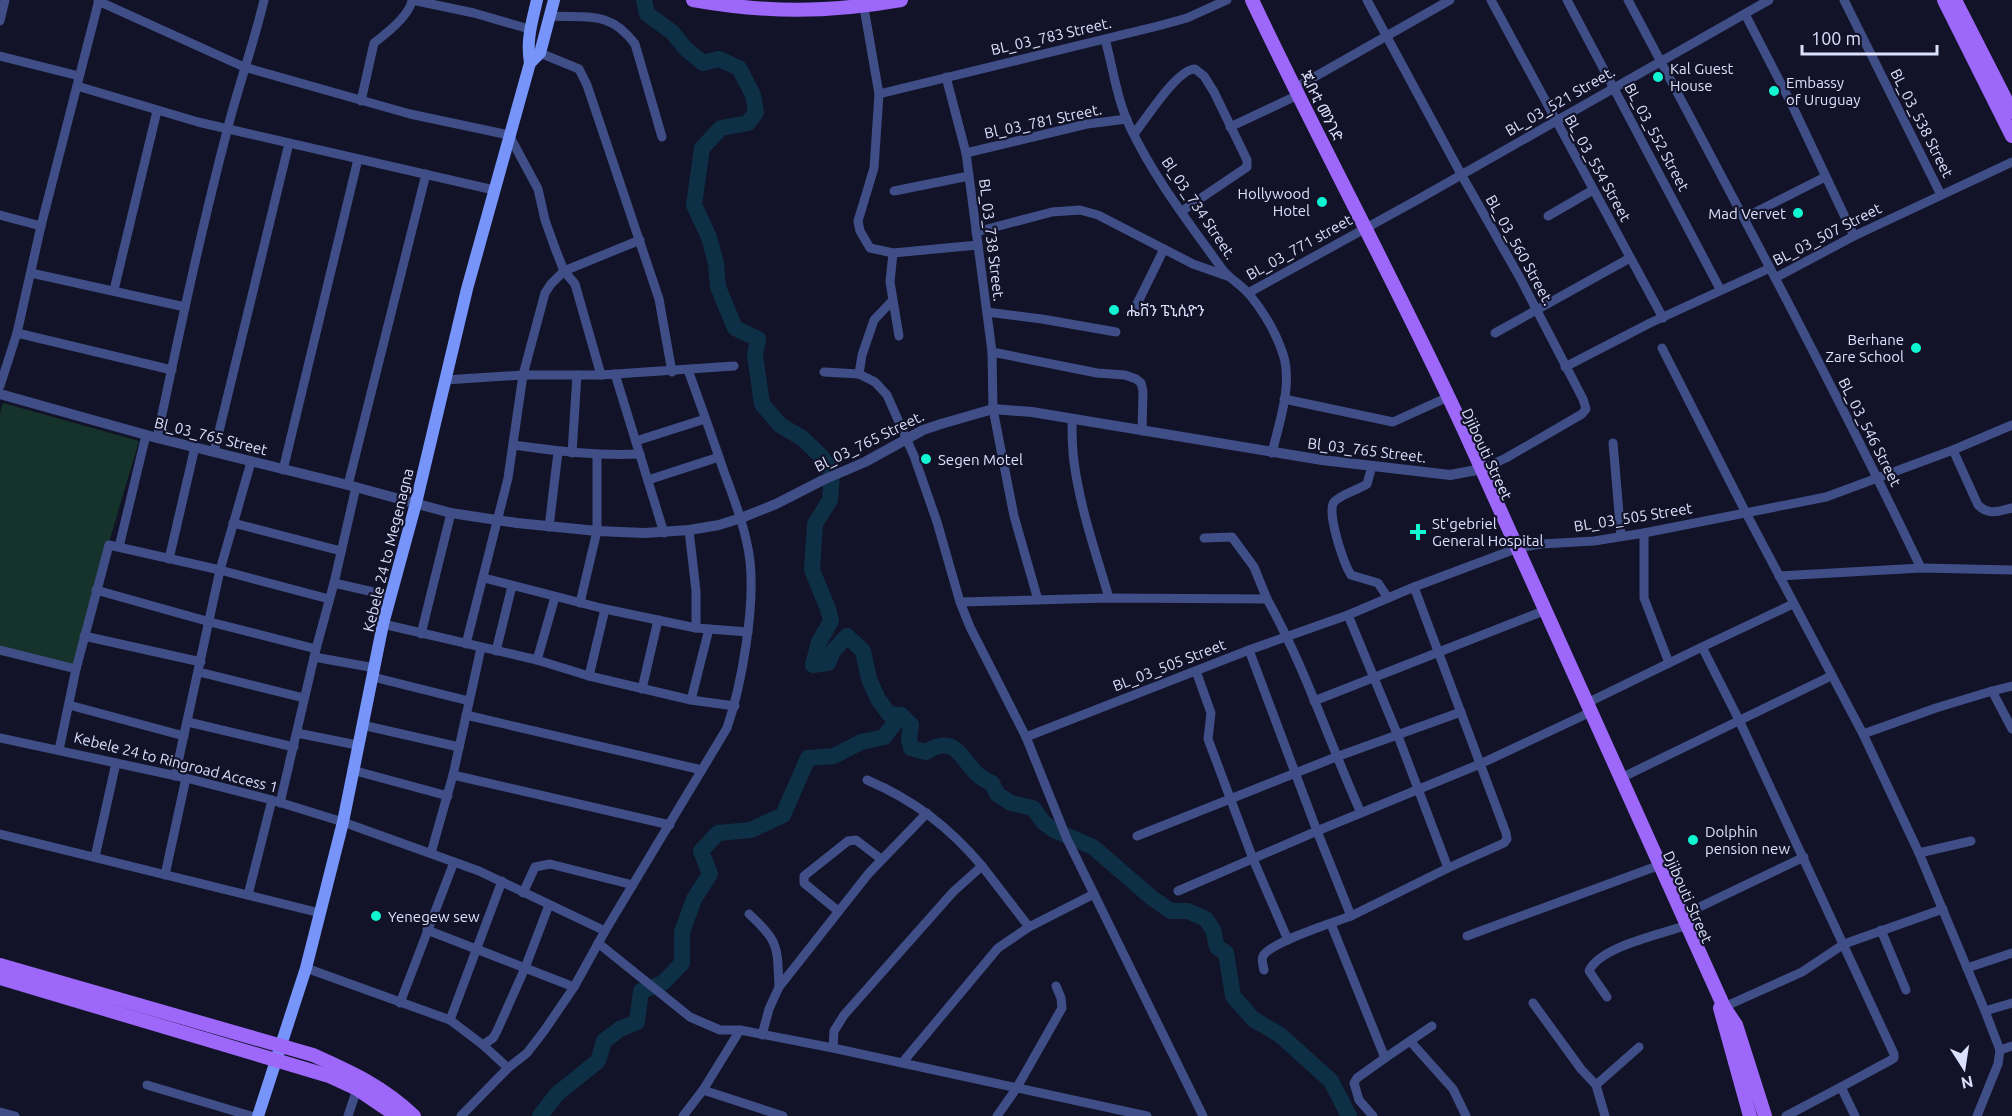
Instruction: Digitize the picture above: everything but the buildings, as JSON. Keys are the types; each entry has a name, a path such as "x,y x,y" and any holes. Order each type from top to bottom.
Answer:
{"main road":[{"path":"530,63 529,29 537,0"},
{"path":"530,63 540,53 554,0"},
{"path":"693,0 752,9 803,11 901,0"},
{"path":"1246,0 1295,94"},
{"name":"ጂቡቲ መንገድ","path":"1252,0 1295,94 1362,229"},
{"path":"1944,0 2012,136"},
{"path":"1955,0 2007,92 2012,112"},
{"name":"Kebele 24 to Megenagna","path":"277,1060 306,968 320,913 343,822 383,624 416,503 494,190 530,63"},
{"name":"Djibouti Street","path":"1362,229 1479,470 1621,778 1658,866"},
{"name":"Djibouti Street","path":"1589,709 1609,759 1684,922 1724,1006 1736,1025 1765,1116"},
{"name":"Djibouti Street","path":"1684,922 1722,1012 1750,1116"},
{"path":"0,965 313,1055 362,1077 389,1093 414,1116"},
{"path":"0,978 329,1076 357,1089 397,1116"},
{"path":"258,1116 277,1060"}],"street":[{"path":"0,21 5,0"},
{"path":"157,438 227,128 257,31 264,0"},
{"path":"360,101 374,43 388,32 411,7 412,0 474,13 529,29"},
{"name":"BL_03_783 Street.","path":"879,94 1187,18 1227,0"},
{"name":"BL_03_560 Street.","path":"1367,0 1536,310 1583,399 1586,409 1582,414 1506,458 1479,470"},
{"path":"1230,127 1295,94 1386,35 1450,0"},
{"name":"BL_03_554 Street","path":"1491,0 1663,318"},
{"name":"BL_03_552 Street","path":"1567,0 1720,289"},
{"path":"1628,0 1770,267"},
{"name":"BL_03_521 Street.","path":"1362,229 1769,0"},
{"name":"BL_03_538 Street","path":"1844,0 1941,195"},
{"path":"0,386 17,333 41,226 98,1 244,67 410,114 509,135 538,189 545,220 564,271 575,284 601,375"},
{"path":"864,3 879,94 874,168 858,221 860,231 870,248 892,253 978,245"},
{"path":"1745,14 1854,236"},
{"path":"550,16 595,16 625,31 635,44 662,137"},
{"name":"Bl_03_734 Street.","path":"1106,39 1120,99 1134,134 1182,211 1227,276 1248,293 1267,320 1283,354 1286,382 1272,453"},
{"path":"540,53 579,69 594,103 659,299 672,372"},
{"path":"0,56 78,81 157,111 494,190"},
{"path":"1134,134 1179,77 1189,69 1195,69 1204,76 1247,160 1247,166 1182,211"},
{"name":"BL_03_738 Street.","path":"946,77 966,153 992,352 993,409 1014,516 1038,600"},
{"path":"114,290 157,111"},
{"name":"Bl_03_781 Street.","path":"966,153 1087,124 1127,119"},
{"path":"214,452 289,143"},
{"path":"284,470 358,159"},
{"name":"BL_03_507 Street","path":"1565,367 1720,289 1770,267 1775,278 1854,236 2012,162"},
{"path":"248,895 294,747 304,698 334,583 352,486 426,174"},
{"path":"894,190 969,176"},
{"path":"1744,218 1825,177"},
{"path":"1548,216 1593,190"},
{"path":"976,232 1052,212 1080,210 1098,215 1207,270 1227,276"},
{"path":"0,215 41,226"},
{"name":"BL_03_771 street","path":"1248,293 1362,229"},
{"path":"466,644 508,478 524,375 545,293 550,284 564,271 640,240"},
{"path":"1136,306 1164,249"},
{"path":"892,253 890,282 899,336"},
{"path":"1495,333 1630,258"},
{"path":"31,273 185,307"},
{"name":"BL_03_546 Street","path":"1775,278 1921,568"},
{"path":"859,374 862,355 874,320 892,301"},
{"path":"987,312 1116,332"},
{"path":"17,333 172,370"},
{"path":"1662,348 1793,604 1863,734 1919,854 1985,1011 2000,1050 1998,1064 1977,1116"},
{"path":"992,352 1097,373 1125,375 1136,379 1141,383 1143,391 1142,431"},
{"path":"445,380 524,375 672,372 734,366"},
{"path":"461,1116 533,1046 574,987 604,931 727,728 735,706 748,632 750,560 741,518 688,370"},
{"path":"824,372 859,374 875,382 886,395 914,456 937,522 960,602 1026,737 1058,820 1203,1116"},
{"path":"615,374 664,533"},
{"path":"572,453 577,375"},
{"name":"Bl_03_765 Street","path":"0,394 157,438 416,503"},
{"path":"1284,399 1393,422 1445,398"},
{"name":"Bl_03_765 Street.","path":"416,503 451,513 549,527 664,533 689,530 719,525 741,518 865,462 922,430 993,409 1032,412 1272,453 1372,466 1450,475 1479,470"},
{"path":"636,441 705,419"},
{"path":"1072,420 1073,459 1076,475 1109,598"},
{"name":"BL_03_505 Street","path":"1026,737 1515,549 1644,533 1826,496 1878,479 2012,425"},
{"path":"119,547 146,435"},
{"path":"1613,443 1622,536"},
{"path":"513,445 572,453 640,454"},
{"path":"169,559 195,447"},
{"path":"1953,450 1978,505 1984,511 1990,513 2012,508"},
{"path":"549,527 558,452"},
{"path":"580,603 597,531 597,454"},
{"path":"648,480 719,458"},
{"path":"176,776 220,570 250,462"},
{"path":"1372,466 1367,484 1335,501 1331,511 1345,566 1351,575 1378,583 1388,598"},
{"path":"421,634 451,513"},
{"path":"234,522 341,551"},
{"path":"689,530 696,591 696,628"},
{"path":"1644,533 1644,598 1669,663"},
{"path":"1204,538 1232,537 1254,567 1267,599 1288,637 1336,758 1361,813"},
{"path":"59,750 84,636 108,547 111,544 220,570 329,600"},
{"path":"1779,576 1921,568 2012,570"},
{"path":"484,578 605,609 696,628 748,632"},
{"path":"334,583 391,596"},
{"path":"496,651 512,586"},
{"path":"1263,970 1263,956 1269,950 1288,940 1350,916 1501,845 1507,839 1414,587"},
{"path":"96,590 315,653 469,701"},
{"path":"537,660 555,597"},
{"path":"960,602 1109,598 1267,599"},
{"path":"1178,891 1480,764 1589,709 1669,663 1793,604"},
{"path":"589,676 605,609"},
{"path":"1314,701 1543,611"},
{"path":"1348,615 1398,736 1448,868"},
{"path":"642,689 658,620"},
{"path":"383,624 537,660 642,689 691,700 735,706"},
{"path":"691,700 709,629"},
{"path":"84,636 201,662"},
{"path":"1702,647 1804,857 1894,1054 1891,1060 1786,1116"},
{"path":"431,853 448,796 481,648"},
{"path":"0,650 76,669"},
{"path":"1249,650 1294,775 1350,916"},
{"path":"1196,671 1211,713 1208,739 1253,859 1288,940"},
{"path":"199,672 304,698"},
{"path":"1621,778 1831,676"},
{"path":"1863,734 1936,708 2012,686"},
{"path":"1992,691 2012,729"},
{"path":"69,705 184,736"},
{"path":"1137,836 1461,712"},
{"path":"466,715 702,770"},
{"path":"188,722 294,747"},
{"path":"362,725 459,747"},
{"path":"297,733 357,745"},
{"name":"Kebele 24 to Ringroad Access 1","path":"0,738 186,778 276,801 343,822 502,881 604,931"},
{"path":"95,857 116,763"},
{"path":"352,770 448,796"},
{"path":"453,775 670,825"},
{"path":"165,875 186,778"},
{"path":"867,780 885,787 927,813 959,839 1029,927"},
{"path":"762,1035 779,987 881,860 927,813"},
{"path":"0,834 320,913"},
{"path":"838,911 804,883 804,876 848,841 856,840 881,860"},
{"path":"1919,854 1971,841"},
{"path":"1607,997 1589,971 1598,960 1615,949 1684,922 1804,857"},
{"path":"400,1003 453,862"},
{"path":"523,893 536,867 550,864 633,885"},
{"path":"833,1048 834,1031 844,1015 953,892 982,866"},
{"path":"1467,936 1658,866"},
{"path":"450,1020 502,881"},
{"path":"902,1063 998,948 1029,927 1094,894"},
{"path":"483,1045 493,1038 525,968 549,905"},
{"path":"1724,1006 1802,972 1844,944 1943,909"},
{"path":"749,914 769,932 774,940 779,987"},
{"path":"1331,924 1385,1058"},
{"path":"427,930 574,987"},
{"path":"1881,930 1906,990"},
{"path":"598,943 690,1017 720,1030 740,1030 833,1048 1147,1116"},
{"path":"1967,968 2012,953"},
{"path":"306,968 450,1020 508,1068"},
{"path":"997,1116 1016,1089 1062,1008 1056,986"},
{"path":"1533,1003 1581,1069 1596,1085 1605,1116"},
{"path":"1985,1011 2012,1003"},
{"path":"1373,1116 1359,1100 1354,1083 1357,1078 1432,1026"},
{"path":"682,1116 703,1089 740,1030"},
{"path":"1410,1041 1453,1089 1466,1116"},
{"path":"1596,1085 1639,1047"},
{"path":"2000,1050 2012,1047"},
{"path":"147,1085 251,1116"},
{"path":"1841,1087 1855,1116"},
{"path":"348,1116 357,1089"},
{"path":"703,1089 783,1116"},
{"path":"0,1112 15,1116"}],"green space":[{"path":"3,403 139,441 72,667 0,655 0,413"}],"waterway":[{"path":"644,0 647,14 672,32 686,49 703,63 719,59 739,68 753,95 756,112 748,123 721,128 702,148 694,205 709,237 716,263 718,287 735,328 758,339 755,355 762,404 780,425 802,438 822,457 832,473 830,500 815,524 812,570 831,621 819,642 813,665 828,663 834,650 847,636 863,651 869,679 878,699 889,714 901,715 911,725 909,739 911,748 926,752 938,746 955,749 974,771 992,783 997,794 1011,803 1033,808 1043,822 1054,830 1093,847 1152,898 1171,911 1188,911 1206,919 1213,930 1217,947 1226,953 1233,996 1253,1019 1280,1035 1331,1081 1349,1116"},
{"path":"540,1116 557,1094 598,1061 604,1041 620,1029 637,1022 641,991 663,983 682,963 682,932 694,899 710,874 701,851 718,833 751,830 783,815 808,758 834,756 861,742 884,737 901,715"}],"place":[{"name":"Kal Guest House","path":"1658,77"},
{"name":"Embassy of Uruguay","path":"1774,91"},
{"name":"Hollywood Hotel","path":"1322,202"},
{"name":"Mad Vervet","path":"1798,213"},
{"name":"ሔቨን ፔኒሲዮን","path":"1114,310"},
{"name":"Berhane Zare School","path":"1916,348"},
{"name":"Segen Motel","path":"926,459"},
{"name":"St'gebriel General Hospital","path":"1418,532"},
{"name":"Dolphin pension new","path":"1693,840"},
{"name":"Yenegew sew","path":"376,916"}]}
